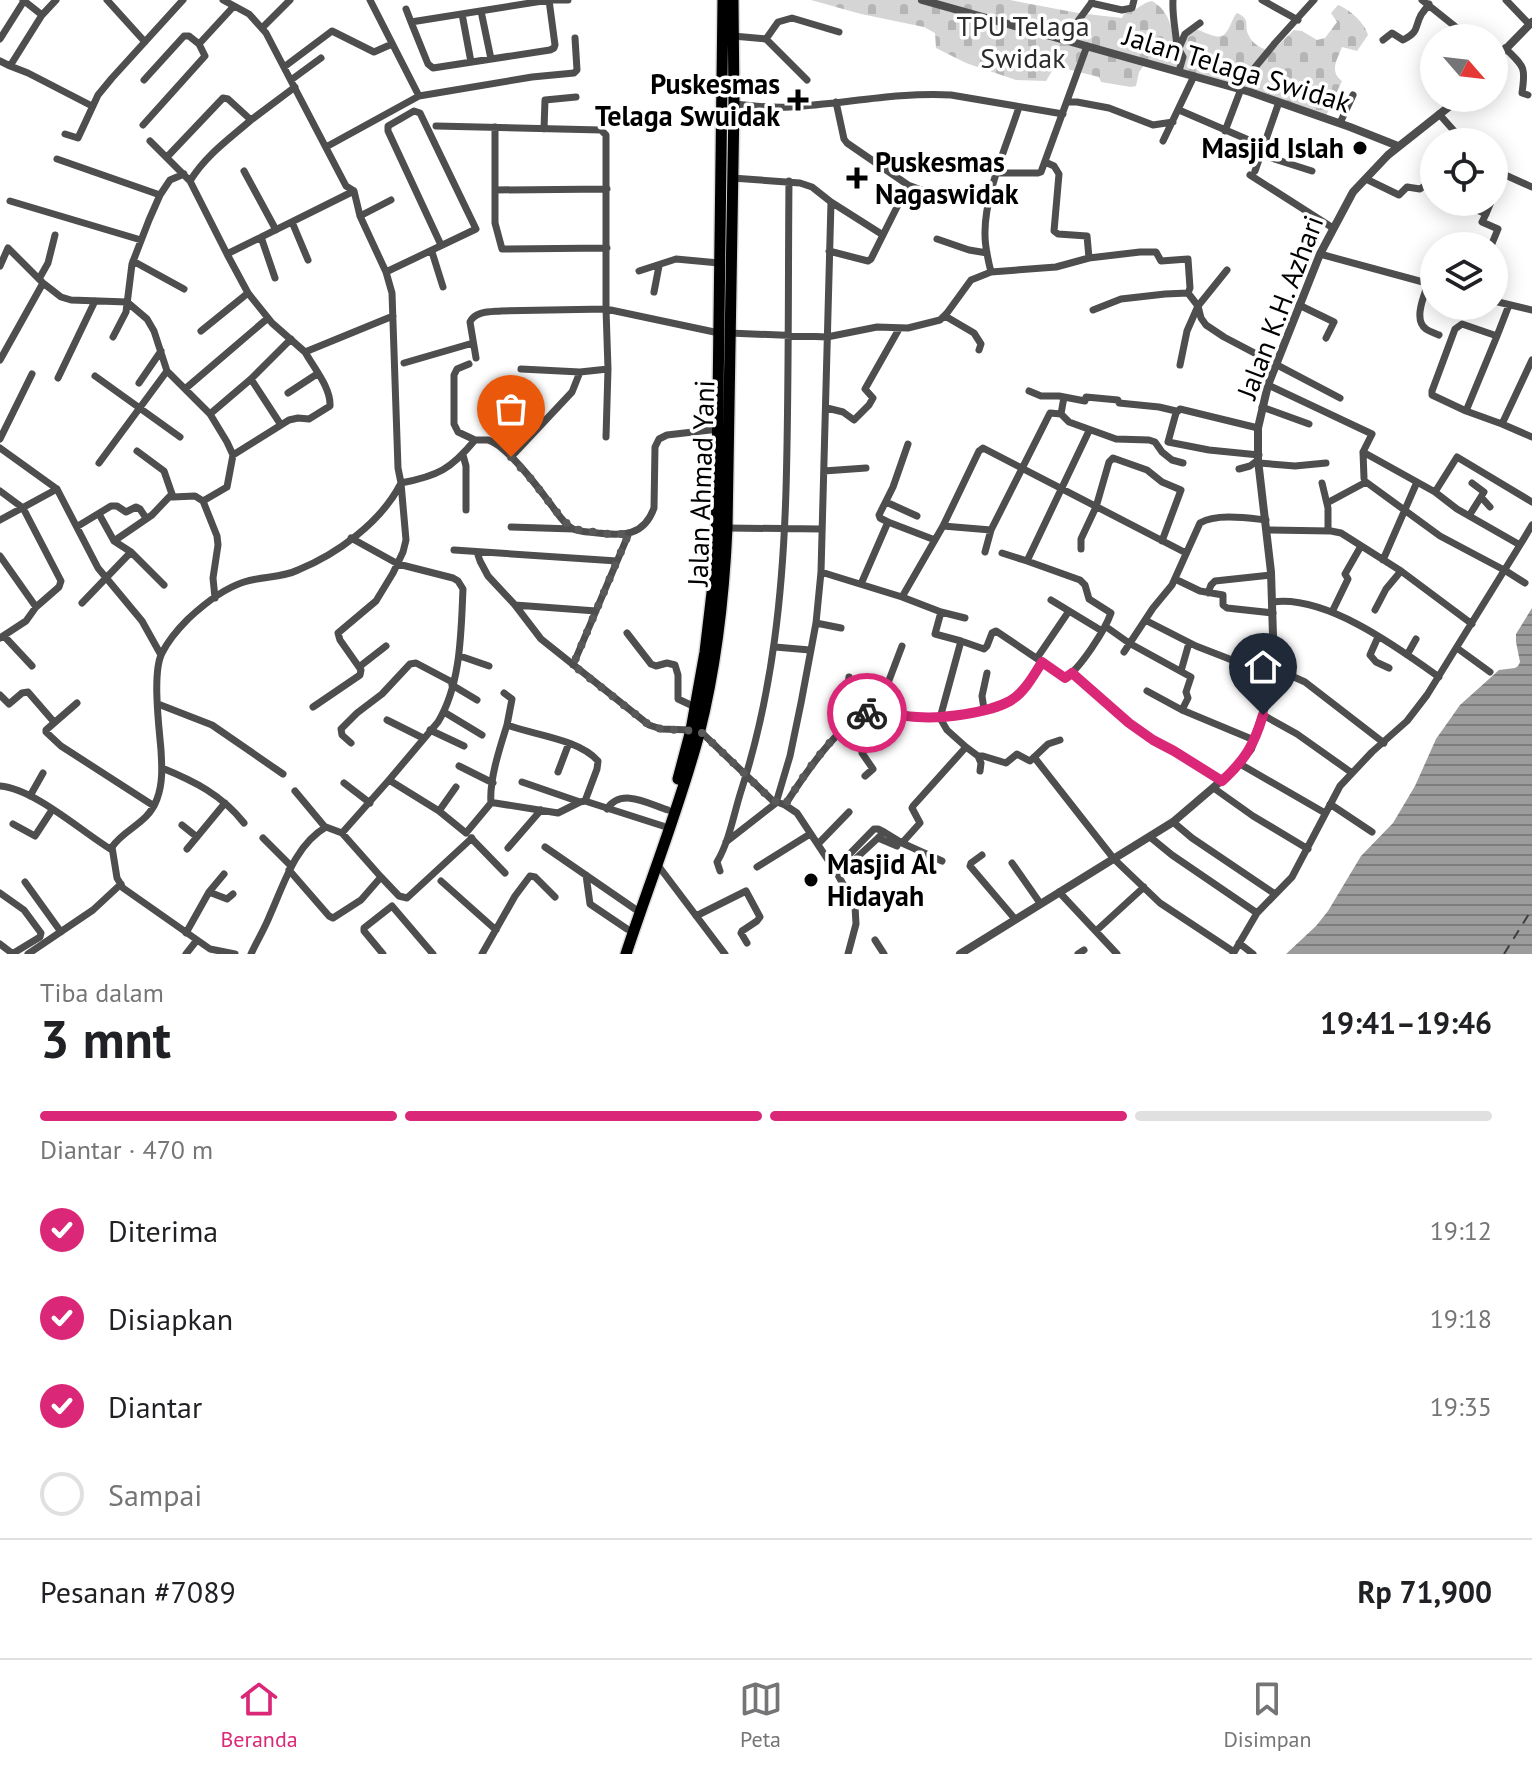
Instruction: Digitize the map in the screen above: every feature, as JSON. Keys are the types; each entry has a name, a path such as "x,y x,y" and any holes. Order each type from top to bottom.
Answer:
{"highway":[{"name":"Jalan Ahmad Yani","path":"626,954 683,787 718,629 723,588 727,528 724,333 719,263 723,0"},
{"name":"Jalan Ahmad Yani","path":"619,954 695,730 695,707 708,633 716,559 719,429 732,178 733,0"}],"street":[{"path":"0,39 24,0 42,15"},
{"path":"10,66 42,15 56,0"},
{"path":"107,0 145,42"},
{"path":"65,134 78,138 92,106 112,78 183,0"},
{"path":"223,0 247,13 263,27 346,186 354,191 360,216 386,272 392,293 398,468 405,546 412,568"},
{"path":"263,27 290,0"},
{"path":"370,0 419,96"},
{"path":"411,22 549,0 568,0"},
{"path":"406,9 433,68 554,48 549,0"},
{"name":"Jalan Telaga Swidak","path":"922,0 1240,89 1398,146"},
{"path":"1064,40 1092,2 1122,10 1132,8 1134,0"},
{"path":"1173,0 1177,48 1183,57 1179,71"},
{"path":"1262,0 1273,2 1298,20"},
{"path":"1225,131 1240,89 1275,43 1314,0"},
{"path":"1506,0 1531,23 1508,45"},
{"path":"1383,40 1392,33 1403,40 1410,36 1417,28 1425,2 1452,24"},
{"path":"199,44 234,6"},
{"path":"481,11 491,59"},
{"path":"462,14 471,62"},
{"path":"766,39 778,22 792,18 839,32"},
{"path":"1178,48 1185,34 1200,23"},
{"path":"284,67 332,31 374,52 392,44"},
{"path":"143,125 205,56 199,44 184,36 144,80"},
{"path":"733,36 766,39 807,80"},
{"path":"326,147 419,96 574,73 577,70 575,38"},
{"path":"997,173 1038,173 1042,170 1087,46"},
{"path":"1508,51 1522,65 1528,78 1522,93 1528,95"},
{"path":"190,181 210,156 321,58"},
{"path":"0,61 92,106"},
{"path":"1163,141 1194,76"},
{"path":"734,104 789,107 883,96 936,94 1063,114"},
{"path":"1340,123 1353,95"},
{"path":"544,129 545,100 576,97"},
{"path":"167,157 223,98 251,120"},
{"path":"836,102 847,143 908,185 940,197 990,201"},
{"path":"1067,102 1109,108 1153,125 1173,122"},
{"path":"1279,102 1253,173 1333,228"},
{"path":"991,272 985,235 990,201 1019,107"},
{"path":"1179,110 1312,171"},
{"path":"386,272 476,229 420,113 414,111 391,123 388,131 441,245"},
{"name":"Jalan K.H. Azhari","path":"960,954 1173,822 1215,789 1251,749 1273,672 1273,602 1258,428 1268,385 1320,254 1353,192 1398,146 1442,112"},
{"path":"1439,114 1452,128"},
{"path":"436,126 601,130 606,135 606,437"},
{"path":"495,127 495,223 502,249 607,248"},
{"path":"150,141 190,181 248,293 268,318 305,352 331,402 330,406 309,419 293,418 233,455"},
{"path":"57,159 160,195"},
{"path":"1045,162 1057,168 1059,174 1054,231 1087,236 1089,258"},
{"path":"244,171 276,230"},
{"path":"113,337 124,318 133,261 160,195 170,180 184,174"},
{"path":"1508,176 1532,187"},
{"path":"732,178 789,181 812,187 883,235"},
{"path":"1366,179 1399,195 1407,187 1420,189"},
{"path":"720,871 717,862 746,776 775,647 782,581 788,450 789,181"},
{"path":"829,251 868,261 871,259 908,185"},
{"path":"495,190 607,189"},
{"path":"227,254 354,191"},
{"path":"360,216 391,200"},
{"path":"10,201 141,240"},
{"path":"726,842 776,803 790,756 816,623 827,408 831,202"},
{"path":"1485,216 1482,222 1498,229 1497,232"},
{"path":"292,222 308,260"},
{"path":"0,360 41,281 55,235"},
{"path":"261,237 275,278"},
{"path":"937,239 987,253"},
{"path":"0,242 61,297 127,302 147,319 167,371 210,414 233,455 227,487 203,501"},
{"path":"0,266 8,248"},
{"path":"476,358 470,320 487,312 606,309 724,333 827,337 877,327 899,329 940,320 971,280 991,272 1056,267 1089,258 1151,251 1156,252 1162,261 1187,258 1188,293"},
{"path":"432,252 443,287"},
{"path":"1320,254 1420,281"},
{"path":"639,271 676,259 719,263"},
{"path":"133,261 184,289"},
{"path":"654,292 659,266"},
{"path":"1180,365 1187,331 1198,306 1227,270"},
{"path":"201,331 248,293"},
{"path":"1093,310 1121,299 1188,293 1194,298 1206,325 1340,398"},
{"path":"58,378 95,301"},
{"path":"1299,305 1334,322 1326,338"},
{"path":"1466,411 1509,305 1532,310"},
{"path":"305,352 393,316"},
{"path":"945,316 976,336 981,344 979,350"},
{"path":"185,389 268,318"},
{"path":"1421,320 1425,329 1439,335"},
{"path":"1497,336 1462,324 1455,329 1432,395 1532,437"},
{"path":"827,408 843,412 854,420 869,405 873,398 865,389 899,329"},
{"path":"210,414 291,339"},
{"path":"404,363 473,343"},
{"path":"139,383 161,351"},
{"path":"1502,424 1532,360"},
{"path":"469,364 457,369 454,375 454,424 458,432 475,440 496,444 531,479 573,529"},
{"path":"521,369 580,372 608,369"},
{"path":"99,463 167,371"},
{"path":"511,457 572,392 580,372"},
{"path":"0,439 32,374"},
{"path":"288,393 317,374"},
{"path":"95,376 180,437"},
{"path":"251,379 281,425"},
{"path":"1268,385 1372,434 1363,452 1364,478"},
{"path":"1029,391 1041,396 1085,401 1086,397 1176,411 1180,409 1258,428"},
{"path":"1061,414 1064,397"},
{"path":"1262,407 1309,424"},
{"path":"1176,411 1168,442 1259,462 1295,466 1326,463"},
{"path":"985,552 991,530 1050,413 1061,414 1069,422 1121,440 1155,442 1172,460 1183,463"},
{"path":"511,527 573,529 615,535 629,533 643,526 654,508 655,447 659,439 667,435 719,429"},
{"path":"1027,561 1088,433"},
{"path":"235,954 210,949 123,888 117,878 112,850 116,841 143,821 154,806 160,790 162,768 157,675 161,655 188,619 215,598 244,582 296,572 332,552 369,524 387,505 401,483 431,477 443,471 463,455 475,440"},
{"path":"908,444 879,516 935,540"},
{"path":"0,448 57,489 98,568 142,621 161,655"},
{"path":"902,597 943,526 981,449 1186,553"},
{"path":"137,451 164,471 171,495"},
{"path":"1363,452 1520,545"},
{"path":"463,455 466,510"},
{"path":"1435,492 1457,457 1532,502"},
{"path":"1081,549 1081,539 1096,507 1111,459 1115,458 1147,470 1162,482 1181,490 1162,541"},
{"path":"1239,469 1259,462"},
{"path":"824,471 866,468"},
{"path":"1328,505 1366,482 1440,536 1525,583"},
{"path":"1383,560 1417,482"},
{"path":"1322,483 1328,505 1328,531"},
{"path":"1469,516 1484,492 1472,483"},
{"path":"0,520 57,489"},
{"path":"0,491 23,508 61,581 59,587 36,607 26,621 2,637 32,666"},
{"path":"171,495 195,496 203,501 217,536 213,578 215,598"},
{"path":"114,541 159,509 171,495"},
{"path":"1481,497 1490,507"},
{"path":"886,502 917,516"},
{"path":"78,526 111,506 126,512 136,507 146,518"},
{"path":"99,514 114,541 131,552 164,585"},
{"path":"1124,652 1175,579 1197,526 1203,520 1236,517 1267,525 1341,533 1401,571 1472,624"},
{"path":"861,584 888,522"},
{"path":"1034,757 1114,859 1160,903 1233,953 1257,913 1292,877 1340,786 1407,721 1439,677 1532,525"},
{"path":"943,526 991,530"},
{"path":"727,528 821,529"},
{"path":"573,665 629,533"},
{"path":"342,833 444,712 460,656 463,589 453,578 398,564 351,538"},
{"path":"313,707 360,675 361,670 338,633 376,601 405,546"},
{"path":"1332,612 1348,579 1345,574 1361,546"},
{"path":"454,550 617,561"},
{"path":"82,603 131,552"},
{"path":"477,552 488,576 541,639 649,725 661,729 695,730 776,803 797,813 855,906 856,924 848,954"},
{"path":"941,612 935,634 984,649 996,631 1065,678 1072,673 1111,613 1089,599 1083,582 1002,553"},
{"path":"0,556 36,607"},
{"path":"1375,610 1386,589 1401,571"},
{"path":"821,572 965,618"},
{"path":"1208,593 1215,581 1271,575"},
{"path":"1175,579 1194,589 1223,595 1223,605 1227,608 1273,613"},
{"path":"1051,600 1192,678 1182,710"},
{"path":"1273,602 1302,603 1332,612 1378,637 1439,677"},
{"path":"515,605 596,611"},
{"path":"785,805 829,742 865,714 877,712 940,718 1011,700 1027,684 1069,611"},
{"path":"1145,620 1189,643 1305,682 1384,743"},
{"path":"816,623 841,628"},
{"path":"627,633 653,666 675,665 678,699 695,707"},
{"path":"1378,637 1370,655 1389,668"},
{"path":"1407,655 1416,639"},
{"path":"961,641 940,718 947,730 978,756 980,771"},
{"path":"1181,671 1189,643"},
{"path":"359,667 386,646"},
{"path":"877,712 902,646"},
{"path":"775,647 810,650"},
{"path":"1457,648 1490,672"},
{"path":"460,656 489,666"},
{"path":"351,743 342,735 341,729 382,694 410,664 416,663 477,700"},
{"path":"984,709 982,696 987,673"},
{"path":"1072,673 1129,723 1222,781"},
{"path":"849,677 849,691 865,714"},
{"path":"1147,691 1182,710 1254,740"},
{"path":"0,695 9,704 28,692 54,722"},
{"path":"251,954 290,868 313,837 325,827 342,833 399,896 407,898 469,836 491,803 499,749 513,702 504,693"},
{"path":"77,703 46,730 51,737 154,806"},
{"path":"158,704 212,725 283,774"},
{"path":"444,712 482,735"},
{"path":"865,776 873,769 862,753 891,713"},
{"path":"1263,715 1304,738 1352,773"},
{"path":"387,720 423,738"},
{"path":"856,720 868,746"},
{"path":"491,803 561,813 582,802 597,769 598,761 593,755 569,743 507,725"},
{"path":"430,730 464,746"},
{"path":"978,756 1006,763 1015,754 1028,761 1048,744 1060,740"},
{"path":"558,772 569,743"},
{"path":"899,845 920,824 913,806 966,747"},
{"path":"1240,764 1325,813"},
{"path":"459,766 493,783"},
{"path":"162,768 206,788 244,823"},
{"path":"30,796 43,773"},
{"path":"389,780 439,811 505,873"},
{"path":"522,782 663,826"},
{"path":"344,783 370,803"},
{"path":"0,786 30,796 112,850"},
{"path":"439,811 456,787"},
{"path":"1215,789 1308,849"},
{"path":"295,791 325,827"},
{"path":"607,809 613,801 623,797 668,810"},
{"path":"187,849 225,803"},
{"path":"1330,804 1372,832"},
{"path":"13,824 35,836 52,810"},
{"path":"508,848 541,810"},
{"path":"818,844 849,812"},
{"path":"1173,822 1275,894"},
{"path":"182,825 197,837"},
{"path":"836,872 874,829 899,845 942,861"},
{"path":"757,867 810,834"},
{"path":"1150,837 1257,913"},
{"path":"263,838 333,918 361,900 381,877"},
{"path":"545,847 635,909"},
{"path":"982,855 970,866 1015,919"},
{"path":"1012,863 1040,903"},
{"path":"657,864 725,954"},
{"path":"186,933 209,892 224,874"},
{"path":"586,875 590,904 627,929"},
{"path":"482,954 530,876 535,877 555,897"},
{"path":"441,881 496,930"},
{"path":"25,882 61,932"},
{"path":"28,954 93,910 121,884"},
{"path":"730,885 735,895"},
{"path":"1096,931 1144,887"},
{"path":"696,916 746,891 760,917 742,931 747,943"},
{"path":"209,892 227,899 233,894"},
{"path":"1059,892 1117,954"},
{"path":"0,893 24,910 41,933 40,937 12,954 0,944"},
{"path":"383,954 364,928 393,906 433,954"},
{"path":"186,954 197,940"},
{"path":"875,940 884,954"},
{"path":"1239,943 1253,954"}],"green space":[{"name":"TPU Telaga Swidak","path":"811,0 1010,0 1122,18 1124,14 1152,1 1167,16 1174,49 1195,29 1215,36 1223,35 1237,13 1246,20 1247,32 1253,41 1271,52 1294,30 1317,40 1325,38 1337,22 1331,13 1338,5 1356,17 1368,35 1357,51 1342,47 1335,69 1342,81 1326,116 1251,88 1148,60 1139,72 1136,86 1131,87 1101,82 1099,77 1055,66 1046,81 1016,80 966,63 936,48 935,33 924,27"}],"shaded area":[{"path":"1532,608 1532,954 1286,954 1316,926 1361,856 1393,823 1415,786 1436,739 1460,705 1499,670 1518,666 1516,634"}],"ferry route":[{"path":"1504,954 1532,909"}],"way so far":[{"path":"511,457 573,529 615,535 629,533 573,665 649,725 661,729 700,731 772,800 785,805 829,742 842,729 867,713"}],"place":[{"name":"Puskesmas Telaga Swuidak","path":"798,100"},
{"name":"Masjid Islah","path":"1360,148"},
{"name":"Puskesmas Nagaswidak","path":"857,178"},
{"name":"Masjid Al Hidayah","path":"811,880"}],"route":[{"path":"867,713 940,718 989,708 1011,700 1042,662 1065,678 1072,673 1129,723 1222,781 1251,749 1263,715"}]}
